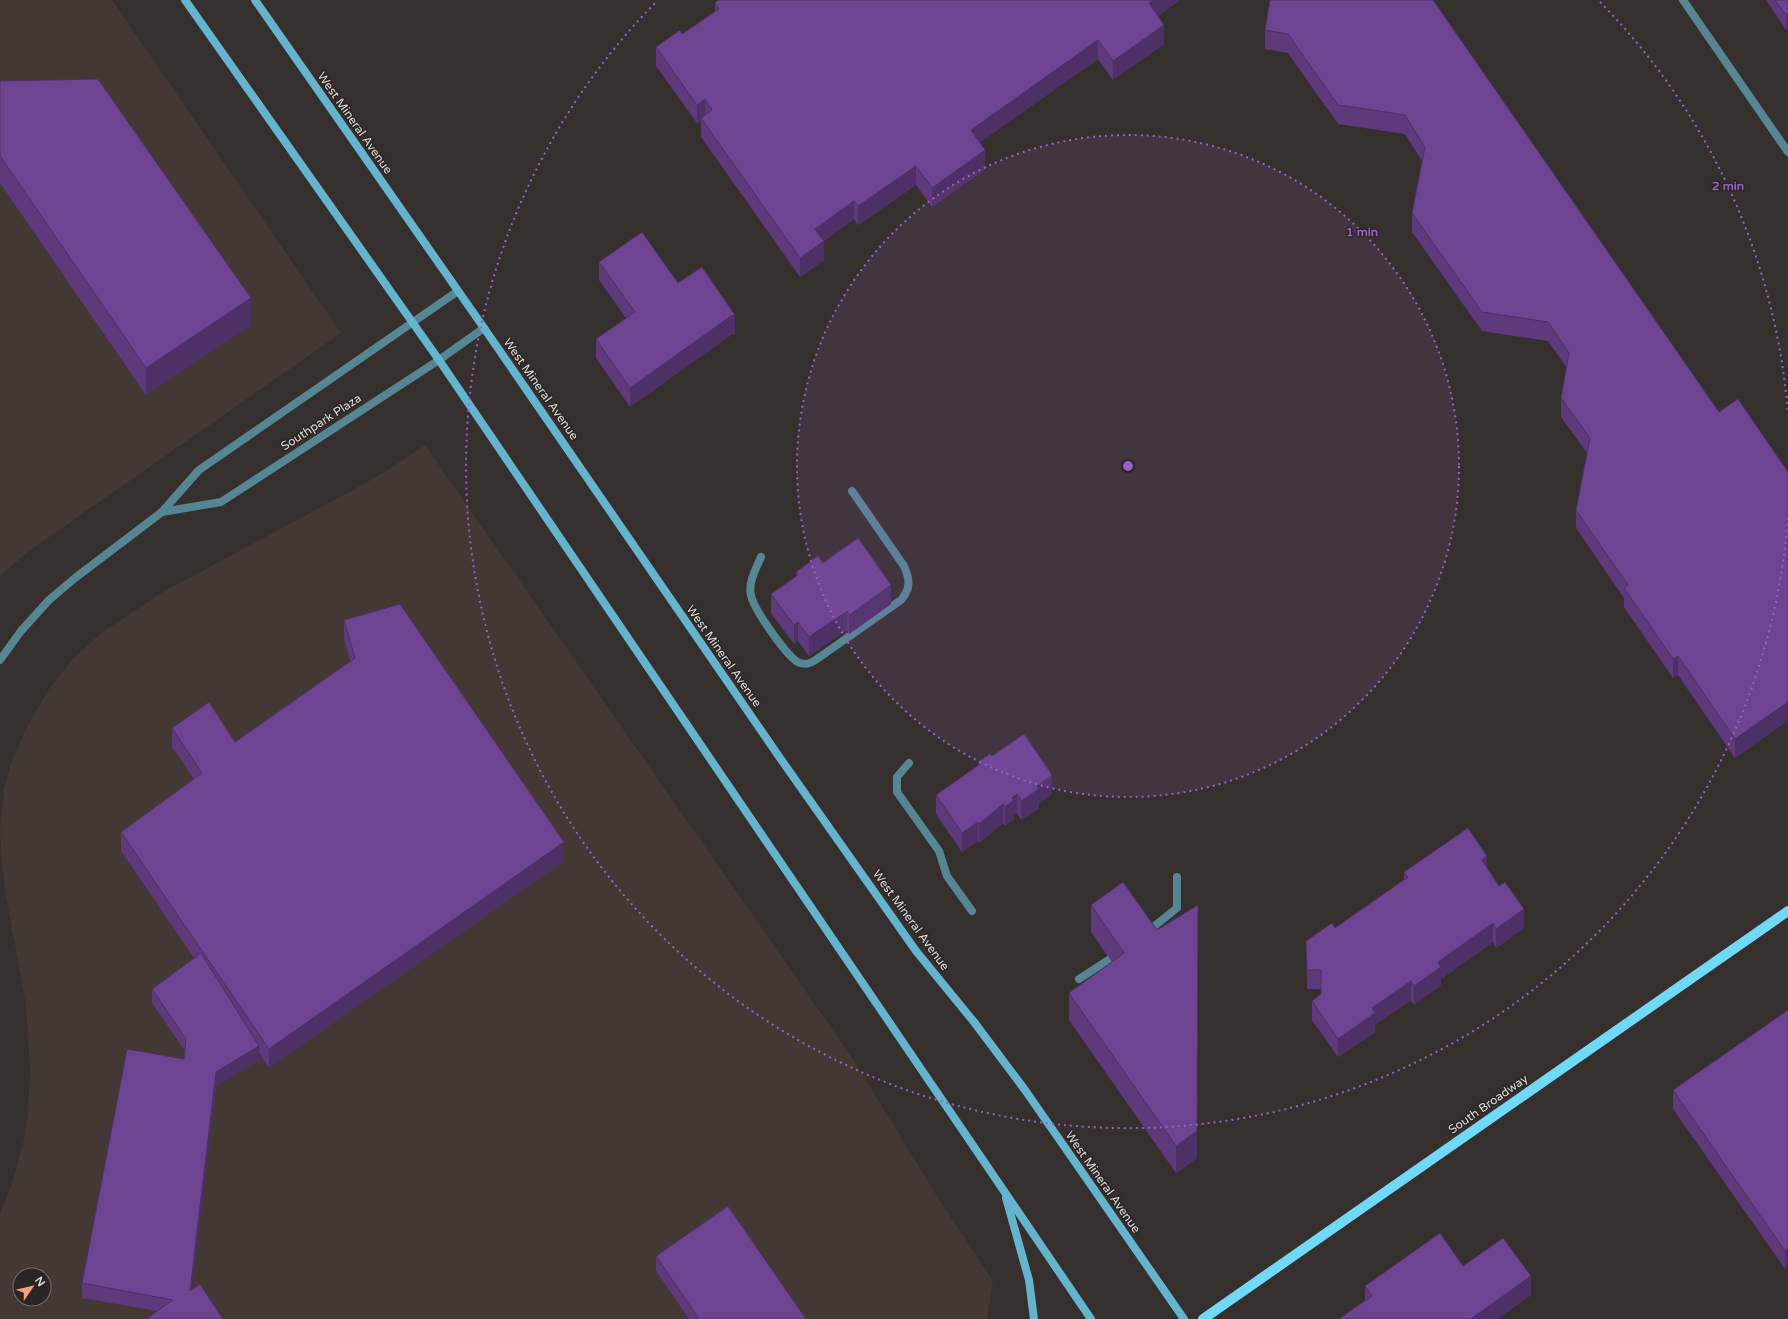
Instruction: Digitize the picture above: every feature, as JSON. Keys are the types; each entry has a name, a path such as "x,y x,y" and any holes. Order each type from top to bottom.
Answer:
{"main road":[{"path":"185,0 414,323 1091,1319"},
{"name":"West Mineral Avenue","path":"254,0 484,328 780,758 916,951 974,1022 1025,1090 1184,1319"},
{"name":"South Broadway","path":"1202,1319 1788,911"},
{"path":"1004,1191 1029,1280 1034,1319"}],"street":[{"path":"1683,0 1788,152"},
{"name":"Southpark Plaza","path":"0,660 20,631 49,600 162,512 199,470 458,292"},
{"name":"Southpark Plaza","path":"162,512 221,502 439,360 484,328"},
{"path":"761,557 750,583 751,596 756,607 790,656 799,662 810,664 901,600 909,591 910,579 904,566 852,491"},
{"path":"909,763 897,777 897,792 939,851 947,876 972,911"},
{"path":"1142,936 1177,908 1178,877"},
{"path":"1080,979 1110,959"}],"shaded area":[{"path":"0,0 112,0 341,333 29,551 0,576"},
{"path":"425,445 853,1059 935,1193 993,1281 987,1319 0,1319 0,1214 11,1187 24,1140 28,1111 30,1070 26,1006 2,866 0,830 4,791 11,763 28,725 49,689 72,660 100,634 163,592 388,470"}],"building":[{"path":"718,0 1154,0 1149,3 1164,25 1113,61 1098,40 971,130 985,150 932,188 916,166 858,206 854,201 815,229 824,241 800,258 701,118 712,110 705,99 697,105 656,47 680,30 682,34 719,9 715,3"},
{"path":"1270,0 1433,0 1719,412 1738,399 1788,472 1788,702 1735,739 1678,656 1673,659 1624,588 1628,585 1576,510 1590,438 1561,398 1569,353 1548,322 1482,312 1412,213 1425,147 1405,115 1338,105 1288,34 1265,30"},
{"path":"1775,0 1788,0 1788,14 1786,15"},
{"path":"98,79 251,298 146,368 0,156 0,81"},
{"path":"642,232 678,283 702,267 735,315 731,316 630,388 596,339 635,312 599,262"},
{"path":"858,538 891,585 849,615 847,611 809,637 798,622 794,625 771,594 798,575 796,572 818,556 823,563"},
{"path":"400,604 564,842 269,1049 121,832 202,773 172,728 209,702 235,742 355,658 344,620"},
{"path":"1024,734 1052,775 1037,786 1039,789 1021,801 1017,794 1012,798 1014,800 1005,807 1003,804 979,824 978,822 962,833 936,795 980,764 978,762 990,754 992,756"},
{"path":"1468,828 1487,856 1482,860 1499,886 1505,882 1524,909 1496,929 1493,923 1438,962 1441,967 1414,986 1411,981 1372,1008 1375,1013 1338,1039 1312,1001 1321,994 1321,970 1307,970 1306,941 1332,923 1335,928 1408,877 1404,872"},
{"path":"1123,882 1157,930 1198,905 1197,1131 1176,1146 1069,993 1124,953 1091,905"},
{"path":"201,953 259,1046 216,1072 190,1291 200,1284 223,1319 146,1319 173,1300 82,1283 127,1049 184,1059 186,1039 152,989"},
{"path":"1788,1010 1788,1248 1785,1251 1673,1090"},
{"path":"728,1206 806,1319 699,1319 656,1256"},
{"path":"1440,1233 1463,1266 1503,1238 1531,1276 1471,1319 1339,1319 1372,1296 1365,1286"}]}
